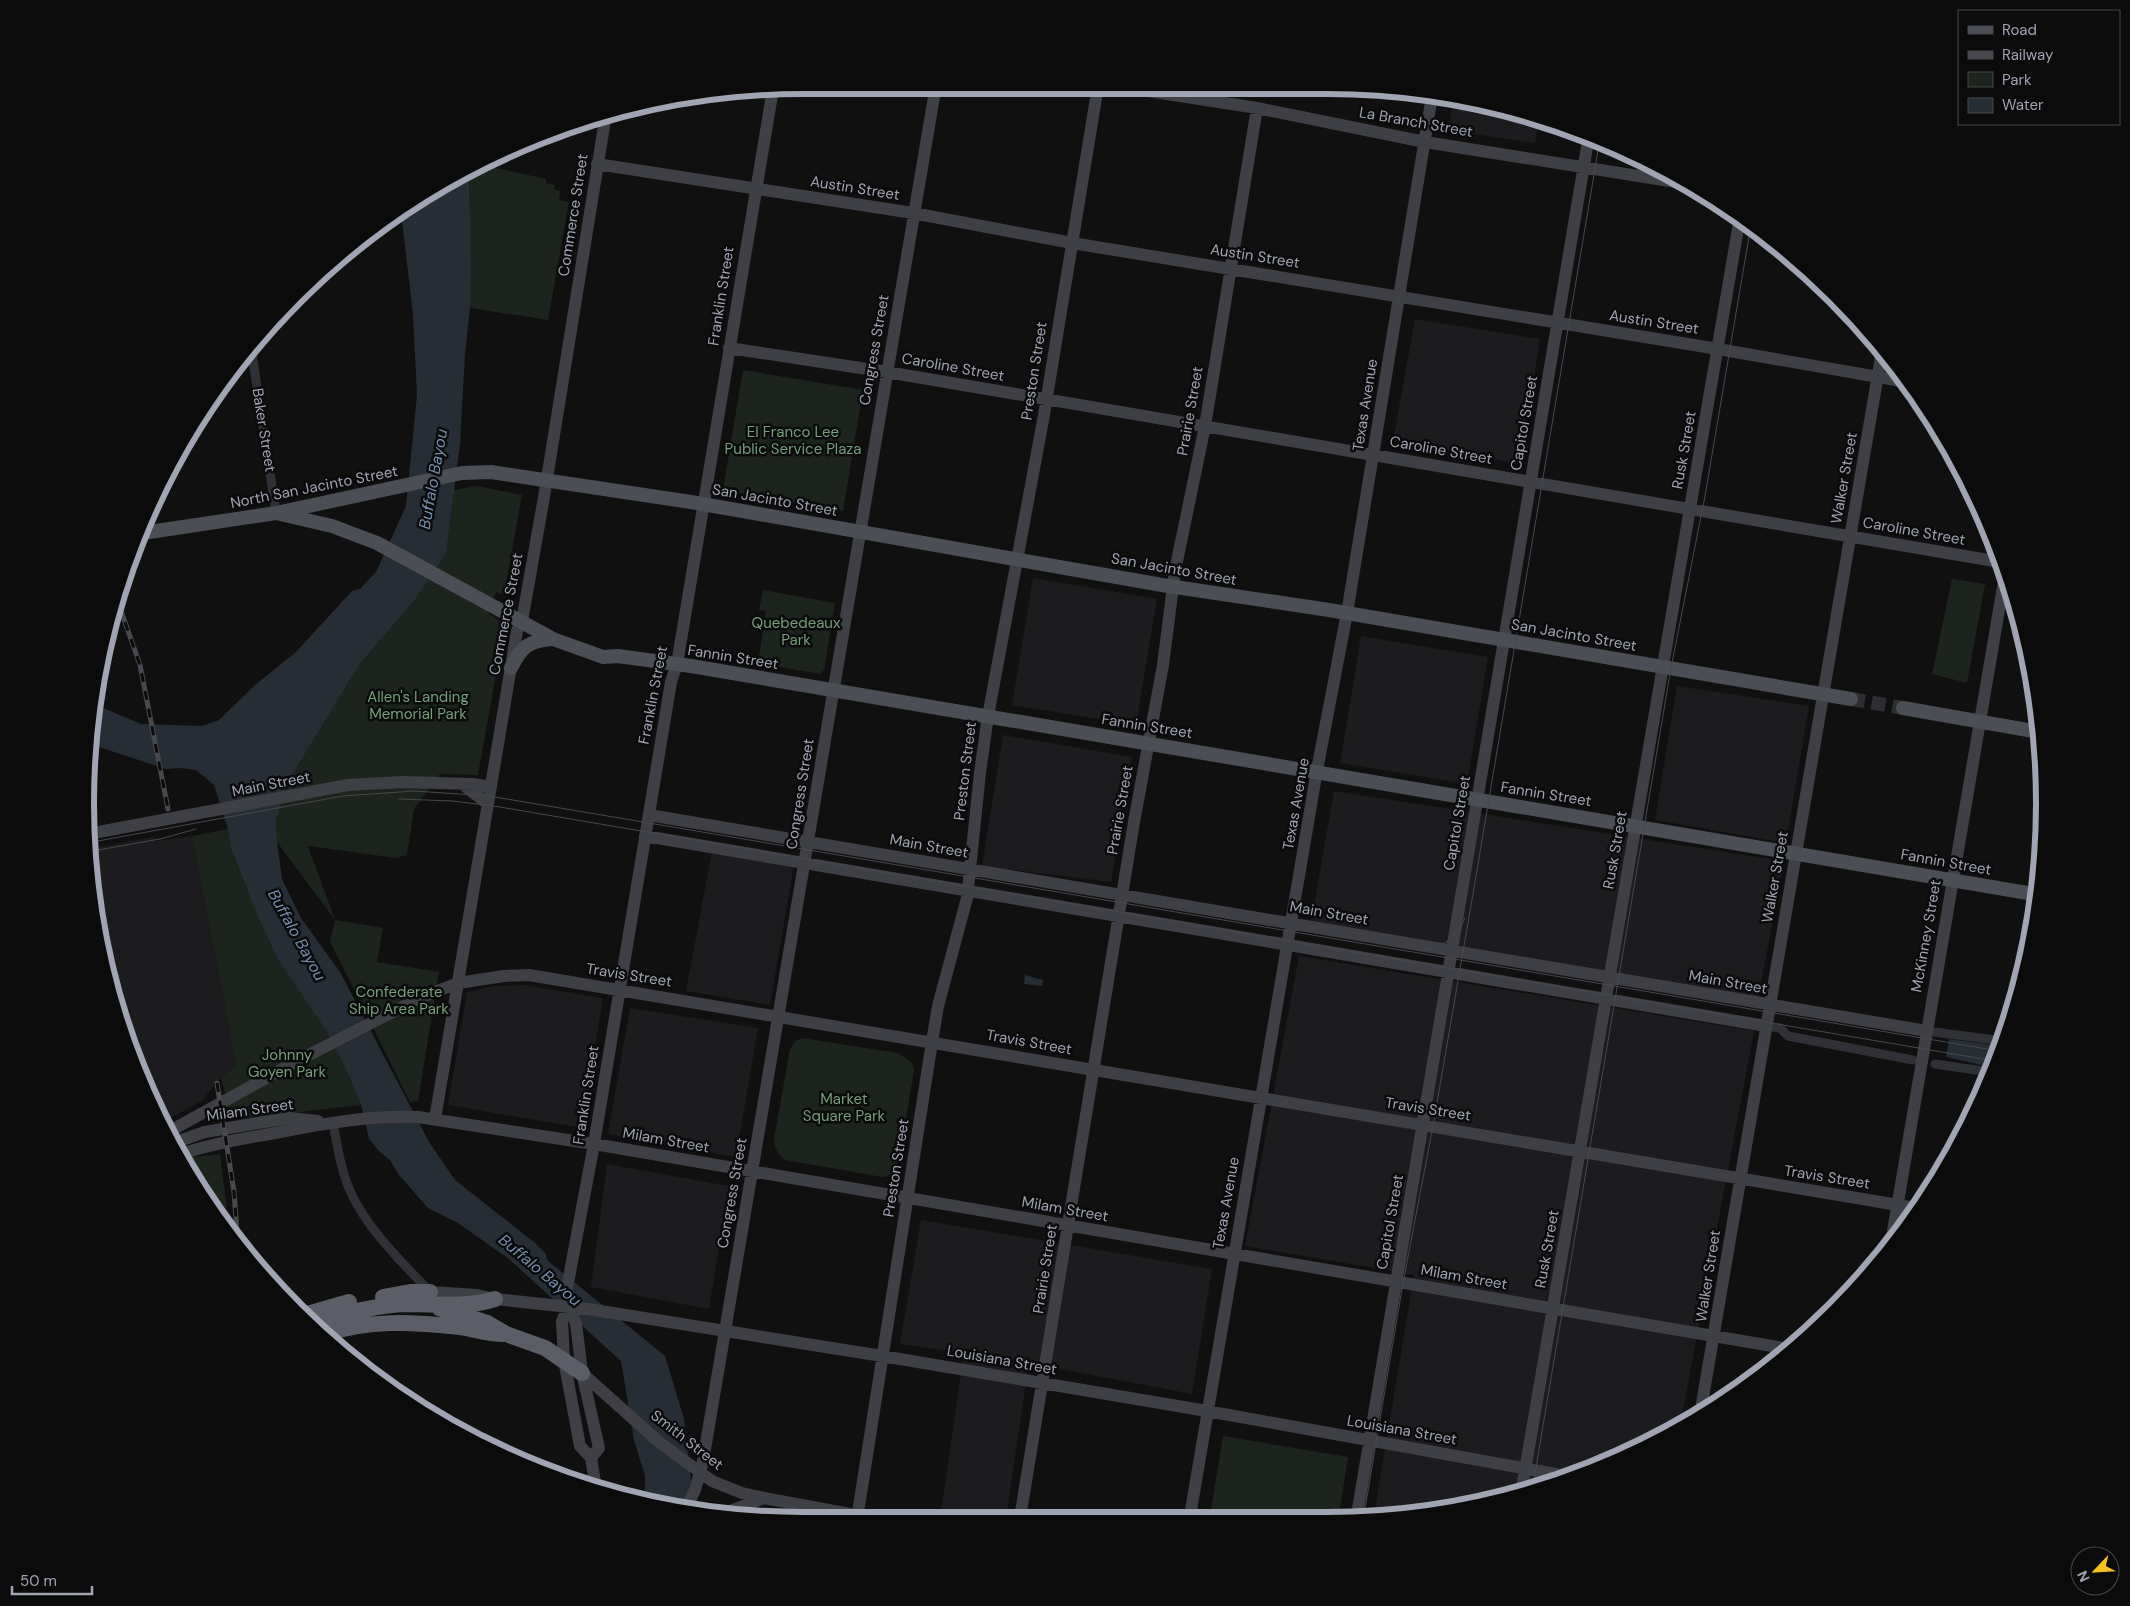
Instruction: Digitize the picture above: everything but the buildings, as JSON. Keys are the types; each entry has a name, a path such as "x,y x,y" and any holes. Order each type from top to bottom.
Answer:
{"highway":[{"path":"310,1313 325,1307 410,1292 431,1299 470,1319 487,1323 501,1334"},
{"path":"319,1322 351,1311 431,1299 459,1298 478,1304 495,1299"},
{"path":"331,1332 354,1326 393,1322 444,1326 501,1334 545,1348 582,1373"}],"main road":[{"name":"Congress Street","path":"689,1503 700,1474 706,1447 934,94"},
{"name":"Preston Street","path":"858,1512 938,1006 961,925 968,890 988,716 1047,400 1097,94"},
{"name":"La Branch Street","path":"1167,94 1257,108 1425,142 1663,179"},
{"name":"Franklin Street","path":"591,1458 599,1448 582,1373 576,1323 568,1307 567,1288 594,1144 670,682 677,664 772,95"},
{"name":"Texas Avenue","path":"1191,1512 1317,770 1347,613 1431,102"},
{"name":"Prairie Street","path":"1021,1512 1134,822 1163,665 1173,586 1205,426 1257,108"},
{"name":"Commerce Street","path":"435,1119 517,632 522,621 547,480 605,122"},
{"name":"Capitol Street","path":"1358,1511 1588,144"},
{"name":"Austin Street","path":"598,164 913,213 1072,243 1897,380"},
{"name":"Rusk Street","path":"1523,1485 1739,225"},
{"name":"Caroline Street","path":"729,348 887,372 1993,561"},
{"name":"Walker Street","path":"1702,1405 1881,360"},
{"name":"San Jacinto Street","path":"491,472 703,504 1016,560 1347,613 1851,699"},
{"name":"North San Jacinto Street","path":"148,532 276,513 462,473 491,472"},
{"name":"Fannin Street","path":"276,513 332,526 377,543 494,605 553,639 603,657 618,656 677,664 1149,742 2030,893"},
{"name":"McKinney Street","path":"1892,1232 2002,586"},
{"path":"511,668 518,654 525,646 535,641 553,639"},
{"path":"1903,708 2032,731"},
{"name":"Main Street","path":"95,833 348,785 382,782 491,786"},
{"path":"460,784 488,804"},
{"name":"Main Street","path":"648,815 1927,1032"},
{"path":"645,836 1766,1026"},
{"name":"Travis Street","path":"173,1129 297,1061 404,1006 458,982 529,975 1910,1207"},
{"name":"Milam Street","path":"186,1153 208,1146 333,1122 399,1116 435,1119 594,1144 1781,1348"},
{"name":"Milam Street","path":"180,1141 206,1132 290,1118 333,1122"},
{"name":"Louisiana Street","path":"495,1299 568,1307 882,1356 1207,1411 1557,1474"},
{"name":"Franklin Street","path":"568,1307 562,1321 564,1360 580,1446 591,1458 595,1481"},
{"name":"Smith Street","path":"582,1373 660,1442 700,1474 726,1488 833,1512"},
{"path":"736,1509 764,1498"}],"street":[{"name":"Baker Street","path":"252,356 276,513"},
{"path":"1766,1026 1780,1028 1788,1036 1913,1060"},
{"name":"Main Street","path":"1927,1032 1995,1041"},
{"path":"1934,1064 1983,1071"},
{"path":"333,1122 348,1184 365,1218 431,1299"}],"shaded area":[{"path":"1452,105 1538,126 1535,143 1449,130"},
{"path":"1415,319 1540,339 1520,464 1393,441"},
{"path":"1033,578 1157,599 1136,725 1012,705"},
{"path":"1361,636 1488,657 1467,784 1340,763"},
{"path":"1677,686 1809,706 1786,843 1655,820"},
{"path":"1003,735 1132,757 1111,882 982,866"},
{"path":"1334,791 1784,861 1758,999 1311,922"},
{"path":"192,836 236,1065 221,1077 202,1101 168,1119 131,1031 118,987 107,941 95,849 154,837 156,841"},
{"path":"712,851 794,865 770,1005 686,991"},
{"path":"1299,956 1754,1031 1682,1417 1641,1439 1598,1458 1555,1475 1465,1499 1375,1511 1414,1275 1245,1246"},
{"path":"524,985 603,998 582,1128 448,1105 467,992 494,986"},
{"path":"630,1008 758,1028 736,1157 608,1134"},
{"path":"607,1164 729,1186 709,1309 591,1287"},
{"path":"921,1220 1212,1269 1192,1394 1029,1363 1007,1512 941,1511 964,1353 900,1344"}],"green space":[{"path":"490,167 546,179 546,183 555,185 554,189 560,191 559,200 569,202 548,320 470,308 469,178"},
{"name":"El Franco Lee Public Service Plaza","path":"743,370 863,390 843,511 723,490"},
{"name":"Allen's Landing Memorial Park","path":"477,486 522,495 504,595 496,592 489,614 503,623 503,636 478,775 440,774 414,809 407,855 396,858 308,846 335,920 277,842 276,821 288,782 359,665 414,601 446,554 454,490"},
{"path":"1952,579 1985,584 1967,683 1932,674"},
{"name":"Quebedeaux Park","path":"763,590 835,603 824,670 820,674 758,663 766,611 759,610"},
{"name":"Johnny Goyen Park","path":"228,829 230,846 236,862 278,960 327,1032 345,1067 361,1105 231,1120 221,1077 236,1065 192,836"},
{"name":"Confederate Ship Area Park","path":"335,920 383,928 377,962 439,972 418,1101 410,1102 330,941"},
{"name":"Market Square Park","path":"802,1038 898,1053 912,1063 914,1070 899,1162 890,1174 882,1177 785,1160 778,1153 774,1139 790,1049 795,1041"},
{"path":"220,1154 226,1202 226,1215 213,1197 189,1158"},
{"path":"1223,1436 1348,1457 1340,1512 1211,1512"}],"water":[{"name":"Buffalo Bayou","path":"469,178 470,308 465,354 460,444 446,554 414,601 359,665 288,782 276,821 282,879 301,918 340,972 429,1142 455,1180 535,1243 546,1254 547,1260 665,1356 684,1419 694,1503 645,1494 645,1476 634,1440 621,1361 509,1259 458,1223 428,1208 399,1175 390,1160 369,1139 361,1105 345,1067 327,1032 278,960 257,914 230,846 228,829 214,785 196,770 166,769 96,746 100,707 141,724 202,726 219,720 255,685 296,652 352,591 360,589 376,572 406,506 417,395 413,314 402,218"},
{"path":"1025,975 1043,980 1042,986 1024,984"},
{"path":"1949,1039 1994,1045 1985,1066 1946,1057"}],"tunnel":[{"path":"1851,699 1903,708"}],"tram line":[{"path":"1365,1511 1403,1283 1433,1126 1475,882 1598,148"},
{"path":"1534,1481 1671,668 1705,496 1750,233"},
{"path":"95,842 343,796 414,791 489,796 1992,1050"},
{"path":"399,799 453,801 500,807 1988,1060"},
{"path":"95,851 160,839 196,829"},
{"path":"1422,950 1436,947 1448,941 1465,918"}],"railway":[{"path":"121,610 140,665 168,809"},
{"path":"217,1083 234,1192 237,1231"}]}
